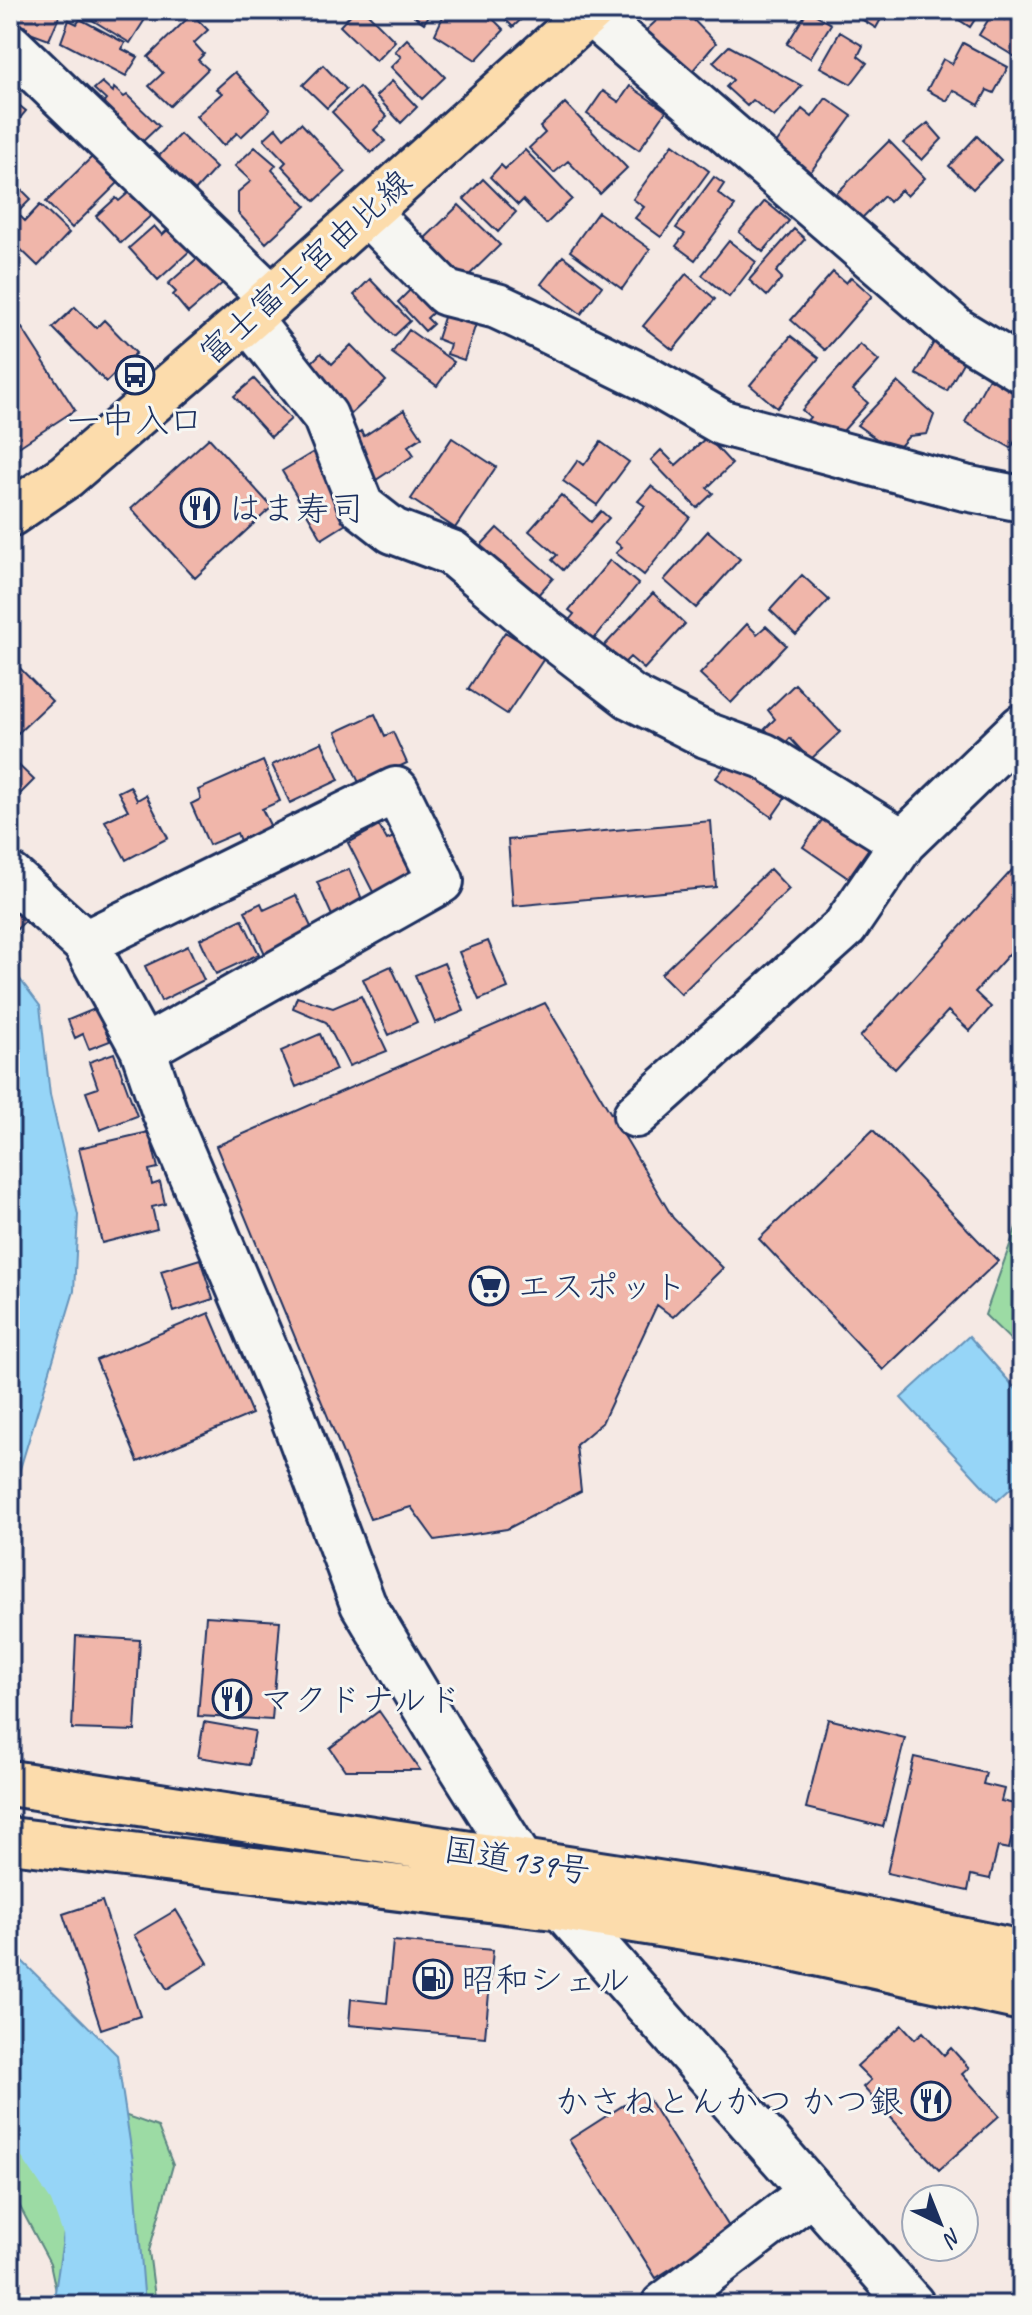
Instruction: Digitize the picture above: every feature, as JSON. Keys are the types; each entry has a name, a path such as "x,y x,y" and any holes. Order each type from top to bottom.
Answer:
{"main road":[{"name":"富士富士宮由比線","path":"10,514 66,476 260,309 591,11"},
{"name":"国道139号","path":"10,1783 775,1901 1022,1953"},
{"name":"国道139号","path":"10,1840 562,1908 756,1940 1022,1998"}],"street":[{"path":"591,11 945,320 1022,370"},
{"path":"10,46 260,309 325,416 361,506 393,531 452,553 545,631 631,697 706,735 764,756 903,842"},
{"path":"367,213 446,293 497,306 527,320 645,378 723,423 965,488 1022,499"},
{"path":"636,1115 845,927 903,842 1022,727"},
{"path":"85,943 396,790 441,881 143,1049"},
{"path":"10,876 85,943 143,1049 165,1113 289,1406 363,1604 520,1860 912,2305"},
{"path":"664,2305 812,2192"}],"green space":[{"path":"1022,1211 1022,1351 985,1315"},
{"path":"10,1994 93,2104 158,2127 173,2165 149,2251 156,2305 59,2305 50,2263 10,2188"}],"water":[{"path":"10,966 40,1006 50,1095 78,1215 74,1291 10,1502"},
{"path":"969,1336 1022,1396 1022,1478 997,1501 901,1398"},
{"path":"10,1949 117,2055 134,2168 145,2305 53,2305 64,2233 49,2142 10,2076"}],"building":[{"path":"12,10 62,10 49,40 27,32 27,27 12,23 15,11"},
{"path":"151,10 130,43 79,12"},
{"path":"355,10 364,10 395,41 376,61 340,26"},
{"path":"406,10 433,10 424,23"},
{"path":"446,10 460,17 466,10 489,10 488,14 504,30 476,60 435,34"},
{"path":"496,10 531,10 513,27"},
{"path":"668,10 684,10 716,43 689,75 642,34"},
{"path":"808,10 831,24 810,58 787,44"},
{"path":"855,10 886,10 876,28 853,14"},
{"path":"944,10 981,10 970,27"},
{"path":"1010,10 1022,14 1022,61 979,35 993,12 1005,20"},
{"path":"192,14 208,30 194,43 204,54 198,60 208,69 170,106 149,86 163,73 148,57"},
{"path":"80,19 125,43 122,49 138,57 126,76 61,42 69,20 77,24"},
{"path":"840,32 863,46 858,56 867,63 851,84 820,67"},
{"path":"407,39 445,77 422,99 391,67 401,57 395,51"},
{"path":"963,43 1008,67 994,93 987,90 979,105 953,90 947,101 927,90 943,59 952,64"},
{"path":"729,46 802,86 774,117 753,100 747,106 726,87 733,80 713,62"},
{"path":"323,65 346,89 327,108 303,85"},
{"path":"235,72 270,110 241,137 237,133 223,146 196,116 222,93 216,89"},
{"path":"392,81 417,107 401,123 376,96"},
{"path":"102,82 113,92 114,88 124,97 127,95 159,126 141,143 102,105 106,100 94,89"},
{"path":"630,86 666,111 639,150 587,114 603,91 619,102"},
{"path":"359,87 387,117 374,130 385,141 371,153 332,112"},
{"path":"10,98 26,111 10,130"},
{"path":"826,98 852,116 806,178 770,152 802,109 812,117"},
{"path":"565,103 627,168 600,194 568,161 554,173 529,148 545,133 540,127"},
{"path":"301,123 346,172 315,201 282,166 286,162 264,139 276,128 284,138"},
{"path":"928,123 942,139 922,160 903,143"},
{"path":"180,134 216,168 194,192 158,157"},
{"path":"977,136 1001,160 973,189 949,166"},
{"path":"889,141 925,178 907,196 901,190 889,202 884,196 857,223 832,198"},
{"path":"673,144 709,171 661,237 635,218 644,207 633,199"},
{"path":"255,147 276,165 272,170 306,206 266,243 238,213 238,192 251,181 235,166"},
{"path":"525,150 572,199 546,224 523,200 518,205 490,177 501,165 505,169"},
{"path":"96,153 122,179 72,228 46,202"},
{"path":"714,177 724,184 718,193 735,206 695,260 676,246 685,234 676,228"},
{"path":"483,179 516,212 498,232 464,199"},
{"path":"15,183 31,199 17,213 25,221 40,205 69,233 38,266 10,239 10,188"},
{"path":"134,188 156,211 121,243 96,216 116,198 119,201"},
{"path":"765,201 789,221 763,252 739,232"},
{"path":"459,205 500,245 462,282 421,242"},
{"path":"598,212 650,249 622,289 570,251"},
{"path":"154,226 162,235 172,226 193,248 158,280 129,248"},
{"path":"794,229 805,239 776,272 782,278 767,296 749,280"},
{"path":"729,241 756,262 729,297 702,275"},
{"path":"201,255 224,282 188,313 168,284"},
{"path":"563,256 602,286 581,314 541,284"},
{"path":"833,272 846,283 851,277 872,296 825,350 791,320"},
{"path":"686,274 715,299 673,350 643,326"},
{"path":"370,279 410,321 394,336 354,295"},
{"path":"417,283 439,307 427,318 433,324 425,331 398,302"},
{"path":"448,305 479,315 464,360 447,354 450,344 437,339"},
{"path":"75,307 96,328 104,320 136,353 106,382 53,328"},
{"path":"22,328 75,410 11,452 10,336"},
{"path":"409,330 454,362 437,386 392,353"},
{"path":"791,336 819,358 777,408 750,385"},
{"path":"934,342 965,359 947,391 916,374"},
{"path":"860,344 879,361 853,390 868,403 834,441 801,428 810,417 802,410"},
{"path":"351,345 386,381 349,416 324,391 307,367 321,353 332,364"},
{"path":"990,376 1022,393 1022,438 1018,436 1011,448 965,422"},
{"path":"254,379 291,419 271,437 234,396"},
{"path":"898,382 934,415 927,434 909,436 895,452 857,425"},
{"path":"404,410 422,437 408,446 414,455 367,486 347,440 361,431 364,436"},
{"path":"707,437 732,464 707,488 713,493 697,508 651,460 661,450 676,465"},
{"path":"209,438 272,507 195,578 131,509"},
{"path":"452,438 496,467 455,528 411,499"},
{"path":"601,442 629,462 597,505 563,481 578,460 584,465"},
{"path":"322,447 335,469 324,475 351,521 322,539 282,471"},
{"path":"651,486 690,517 644,575 616,553 622,547 615,542 645,506 638,501"},
{"path":"561,495 591,522 601,511 609,518 563,570 552,560 557,555 529,531"},
{"path":"497,528 553,578 529,605 472,555"},
{"path":"708,531 740,559 696,608 664,580"},
{"path":"610,560 638,584 590,644 566,624 574,614 569,610"},
{"path":"802,575 829,600 796,635 770,610"},
{"path":"653,593 685,624 644,669 630,657 623,664 604,646"},
{"path":"747,624 757,634 766,626 786,645 731,703 700,674"},
{"path":"505,632 545,657 507,714 468,689"},
{"path":"10,658 52,701 18,733 10,725"},
{"path":"795,684 840,732 810,760 790,738 782,747 765,729 775,719 768,710"},
{"path":"375,714 385,736 393,732 407,763 360,785 336,732"},
{"path":"322,742 339,780 290,803 272,765"},
{"path":"733,756 788,794 772,817 716,778"},
{"path":"10,757 34,780 10,804"},
{"path":"263,761 280,801 262,809 271,827 240,841 237,833 209,845 191,804 201,799 198,790"},
{"path":"130,786 137,800 146,795 168,838 126,860 105,821 128,810 118,792"},
{"path":"825,816 869,848 848,878 803,847"},
{"path":"711,821 716,887 513,906 508,840"},
{"path":"379,826 387,840 398,835 417,872 374,894 348,843"},
{"path":"1022,859 1022,964 1010,953 975,992 991,1007 970,1031 948,1011 895,1069 860,1037"},
{"path":"349,869 364,904 333,918 317,882"},
{"path":"770,869 789,889 681,994 661,974"},
{"path":"296,895 313,931 265,954 245,911 261,903 264,910"},
{"path":"10,900 28,918 10,936"},
{"path":"242,919 259,954 216,974 200,939"},
{"path":"488,941 508,988 479,1000 459,952"},
{"path":"188,946 204,980 161,1001 145,966"},
{"path":"444,963 464,1011 435,1023 415,975"},
{"path":"391,966 417,1022 389,1035 363,979"},
{"path":"361,996 387,1051 349,1066 326,1022 293,1008 297,997 333,1008"},
{"name":"エスポット","path":"545,1003 673,1218 723,1268 673,1317 657,1305 602,1423 576,1445 581,1491 507,1529 435,1540 411,1507 370,1519 216,1146"},
{"path":"97,1008 110,1041 89,1049 83,1034 75,1038 68,1020"},
{"path":"320,1034 336,1070 296,1087 281,1051"},
{"path":"114,1053 137,1116 100,1130 86,1092 98,1088 89,1062"},
{"path":"873,1130 998,1261 883,1370 759,1239"},
{"path":"149,1132 158,1168 149,1170 152,1185 160,1182 165,1204 152,1207 157,1229 102,1243 79,1148"},
{"path":"200,1259 213,1299 174,1312 161,1271"},
{"path":"209,1313 252,1414 138,1462 96,1360"},
{"path":"206,1616 280,1621 272,1720 198,1716"},
{"path":"76,1636 140,1640 135,1731 72,1729"},
{"path":"379,1711 420,1770 345,1770 330,1748"},
{"path":"828,1719 905,1738 883,1827 806,1808"},
{"path":"204,1722 255,1731 249,1765 198,1757"},
{"path":"914,1757 986,1773 983,1784 1004,1789 1001,1801 1019,1805 1009,1849 998,1847 990,1879 971,1875 968,1891 887,1873"},
{"path":"102,1901 140,2016 101,2029 63,1914"},
{"path":"176,1910 208,1963 167,1989 134,1935"},
{"path":"393,1941 493,1950 485,2037 349,2025 351,1999 387,2003"},
{"name":"かさねとんかつ かつ銀","path":"902,2025 915,2039 923,2032 944,2055 951,2048 969,2068 962,2074 999,2116 939,2170 863,2087 871,2080 857,2066"},
{"path":"644,2092 731,2230 656,2278 569,2140"}],"waterway":[{"path":"10,2077 28,2111 79,2187 94,2229 96,2305"}],"place":[{"name":"一中入口","path":"135,375"},
{"name":"はま寿司","path":"200,508"},
{"name":"エスポット","path":"489,1286"},
{"name":"マクドナルド","path":"232,1699"},
{"name":"昭和シェル","path":"433,1979"},
{"name":"かさねとんかつ かつ銀","path":"931,2101"}]}
